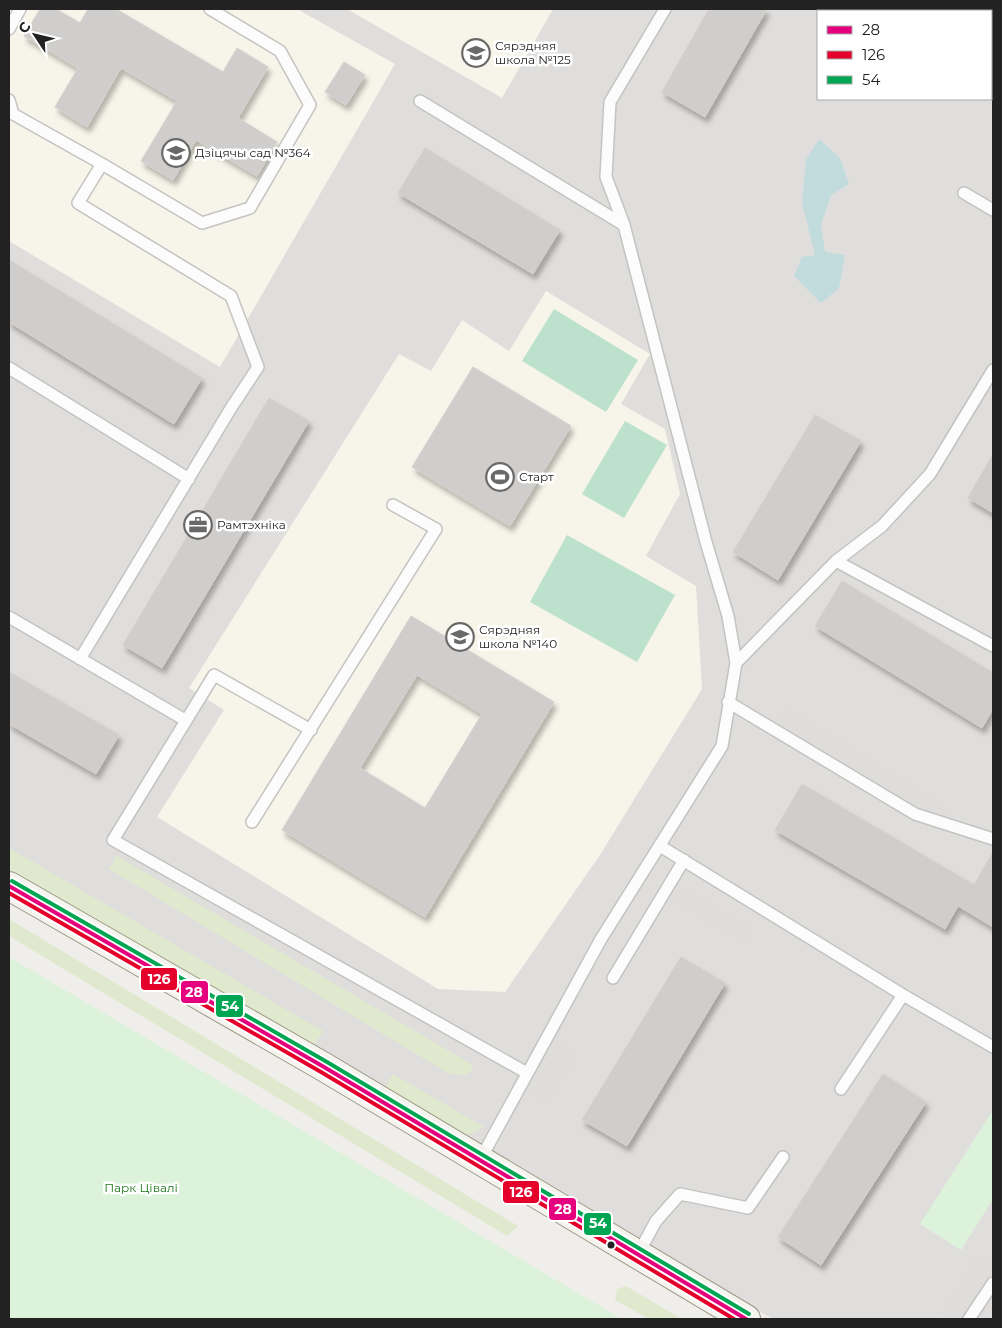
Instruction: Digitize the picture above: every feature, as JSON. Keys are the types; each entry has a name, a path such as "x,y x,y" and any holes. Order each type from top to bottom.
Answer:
{"main road":[{"path":"9,886 324,1067 746,1319"}],"lane":[{"path":"9,29 20,9"},
{"path":"9,100 13,114 202,223 250,208 310,105 280,51 210,9"},
{"path":"480,1160 601,939 722,746 736,663 728,616 706,542 624,225 606,177 610,102 665,9"},
{"path":"420,101 624,225"},
{"path":"80,659 258,367 231,296 78,203 102,164"},
{"path":"964,193 993,210"},
{"path":"9,368 189,479"},
{"path":"736,663 836,561 882,526 930,474 993,370"},
{"path":"252,822 436,529 393,505"},
{"path":"836,561 993,646"},
{"path":"9,617 185,720"},
{"path":"311,730 214,675 113,840 527,1073"},
{"path":"728,702 915,814 993,839"},
{"path":"660,846 993,1048"},
{"path":"613,978 684,860"},
{"path":"840,1089 903,995"},
{"path":"638,1254 656,1221 680,1194 748,1208 783,1157"},
{"path":"969,1319 993,1283"}],"shaded area":[{"path":"9,9 993,9 993,1319 773,1319 523,1177 9,869"},
{"name":"Дзіцячы сад №364","path":"9,9 297,9 395,64 220,367 9,241"},
{"name":"Сярэдняя школа №125","path":"347,9 553,9 502,98"},
{"name":"Сярэдняя школа №140","path":"546,291 650,354 621,404 665,429 680,494 646,556 696,586 702,689 600,855 505,992 438,989 157,817 224,710 189,688 399,354 431,371 462,320 509,351"},
{"path":"785,705 950,809 939,828 774,724"},
{"path":"681,886 752,928 744,942 672,901"},
{"path":"554,1040 579,1056 546,1105 522,1089"},
{"path":"977,1255 993,1265 993,1299 980,1319 948,1319 940,1314"}],"green space":[{"path":"554,309 638,360 606,412 522,361"},
{"path":"625,421 667,445 624,518 582,494"},
{"path":"567,535 675,595 637,662 530,602"},
{"path":"9,848 323,1031 313,1047 9,870"},
{"path":"117,856 471,1064 472,1071 464,1075 448,1073 109,869"},
{"path":"9,919 518,1226 507,1236 9,936"},
{"name":"Парк Цівалі","path":"9,957 622,1319 9,1319"},
{"path":"393,1074 484,1127 468,1135 455,1135 383,1092"},
{"path":"993,1110 993,1199 961,1250 920,1224"},
{"path":"626,1286 682,1319 649,1319 615,1300 617,1289"}],"water":[{"path":"819,139 840,158 849,184 831,195 821,225 825,252 845,255 839,288 821,303 794,276 802,257 815,255 802,203 806,160"}],"building":[{"path":"40,9 56,9 80,23 88,9 116,9 223,72 237,48 268,67 238,118 277,142 257,176 196,140 173,180 141,161 177,101 121,68 87,127 55,107 78,68 24,36"},
{"path":"709,9 767,9 705,117 662,92"},
{"path":"344,62 365,75 346,105 325,92"},
{"path":"425,148 560,230 533,274 398,193"},
{"path":"9,260 202,378 174,424 9,322"},
{"path":"473,367 571,426 510,526 412,467"},
{"path":"269,398 309,421 162,668 123,645"},
{"path":"815,415 861,441 778,580 733,552"},
{"path":"993,454 993,513 968,498"},
{"path":"842,581 993,673 993,709 982,728 815,626"},
{"path":"411,616 554,702 425,917 282,830","holes":["417,675 482,714 425,808 360,768"]},
{"path":"9,672 119,735 96,774 9,724"},
{"path":"802,784 974,885 993,852 993,927 958,906 945,929 775,830"},
{"path":"681,957 725,983 627,1146 582,1120"},
{"path":"883,1074 926,1102 821,1265 778,1237"}],"transit line":[{"name":"54","path":"12,881 327,1062 749,1314"},
{"name":"28","path":"9,886 324,1067 746,1319"},
{"name":"126","path":"9,893 321,1072 734,1319"}],"place":[{"name":"Сярэдняя школа №125","path":"476,53"},
{"name":"Дзіцячы сад №364","path":"176,153"},
{"name":"Старт","path":"500,477"},
{"name":"Рамтэхніка","path":"198,525"},
{"name":"Сярэдняя школа №140","path":"460,637"}]}
